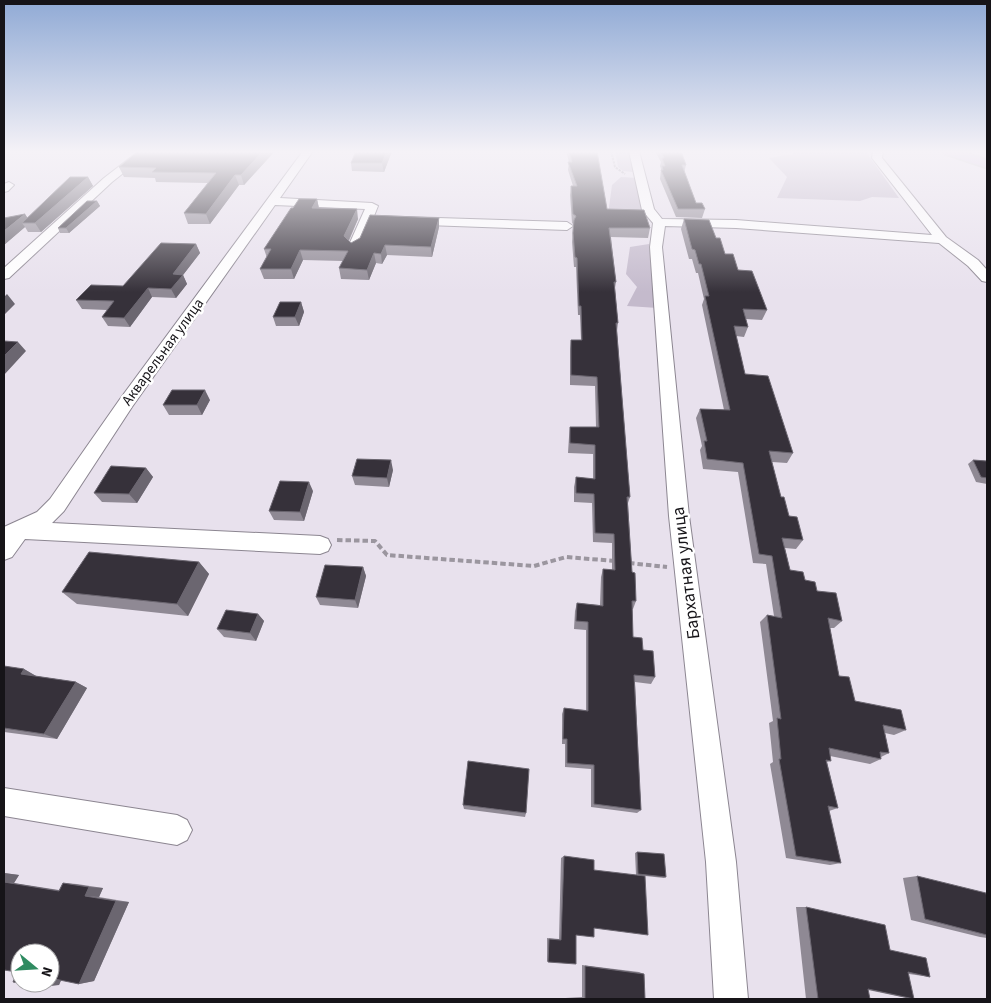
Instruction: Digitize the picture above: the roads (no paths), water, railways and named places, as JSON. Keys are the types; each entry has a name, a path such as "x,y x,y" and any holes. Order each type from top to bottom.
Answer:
{"street":[{"path":"4,275 89,198"},
{"name":"Акварельная улица","path":"12,533 44,518 57,505 126,403 273,198"},
{"path":"645,198 648,210 659,222 736,224 942,240"},
{"path":"909,198 942,240 973,263 987,278"},
{"path":"271,201 372,206 354,247"},
{"path":"366,219 567,226"},
{"name":"Бархатная улица","path":"659,222 656,247 679,516 721,862 731,999"},
{"path":"973,263 987,267"},
{"path":"4,551 12,533 320,545"},
{"path":"4,802 177,830"}]}
